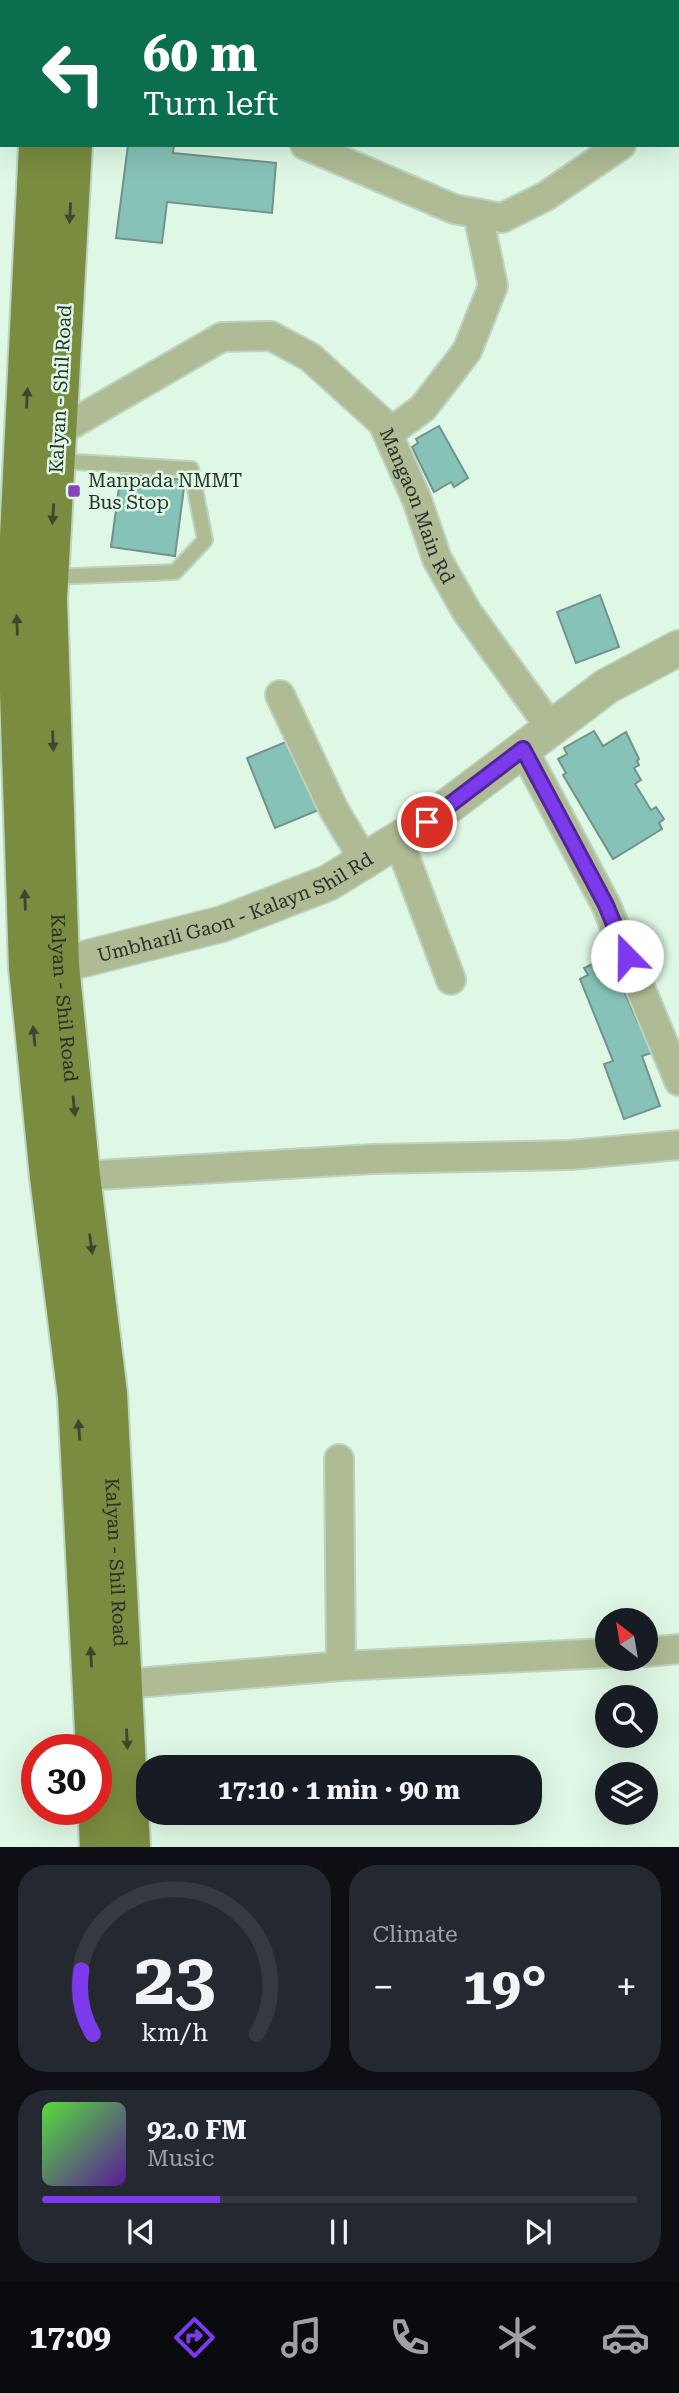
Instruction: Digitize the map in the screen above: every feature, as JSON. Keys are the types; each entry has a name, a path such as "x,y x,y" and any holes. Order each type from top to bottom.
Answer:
{"main road":[{"name":"Kalyan - Shil Road","path":"38,147 9,694 44,967 81,1176 108,1393 131,1847"},
{"name":"Kalyan - Shil Road","path":"73,147 49,577 44,967 49,1177 76,1397 94,1734"},
{"path":"98,1825 99,1847"}],"street":[{"path":"309,147 454,209 502,218 547,197 618,147"},
{"path":"388,434 424,408 467,351 493,286 478,214"},
{"name":"Mangaon Main Rd","path":"57,446 222,337 271,336 310,357 383,423 417,500 437,559 467,612 551,728"},
{"name":"Umbharli Gaon - Kalayn Shil Rd","path":"44,967 222,923 328,883 398,839 607,686 679,648"},
{"path":"280,695 334,810 364,860"},
{"path":"523,749 606,905 679,1081"},
{"path":"398,839 451,980"},
{"path":"81,1176 373,1159 570,1155 679,1145"},
{"path":"339,1460 341,1666"},
{"path":"658,1651 679,1649"},
{"path":"124,1684 341,1666 595,1654"}],"lane":[{"path":"49,577 175,572 205,540 191,469 57,446"}],"building":[{"path":"128,147 174,147 173,153 276,163 272,213 167,202 162,243 116,238"},
{"path":"439,426 468,478 454,487 451,482 434,492 412,447 418,443 416,439"},
{"path":"121,472 185,480 175,556 111,547"},
{"path":"600,595 619,647 576,663 557,612"},
{"path":"594,731 603,746 626,732 639,759 639,765 634,768 641,780 635,784 651,810 656,807 664,819 659,823 662,829 613,859 563,775 566,773 558,759 567,754 564,748"},
{"path":"298,737 326,807 275,828 247,758"},
{"path":"599,961 602,968 612,964 638,1023 643,1021 654,1052 642,1056 660,1106 624,1119 604,1064 613,1061 580,979 588,975 584,968"}],"place":[{"name":"Manpada NMMT Bus Stop","path":"74,491"}],"route":[{"path":"427,822 523,749 606,905 627,956"}]}
